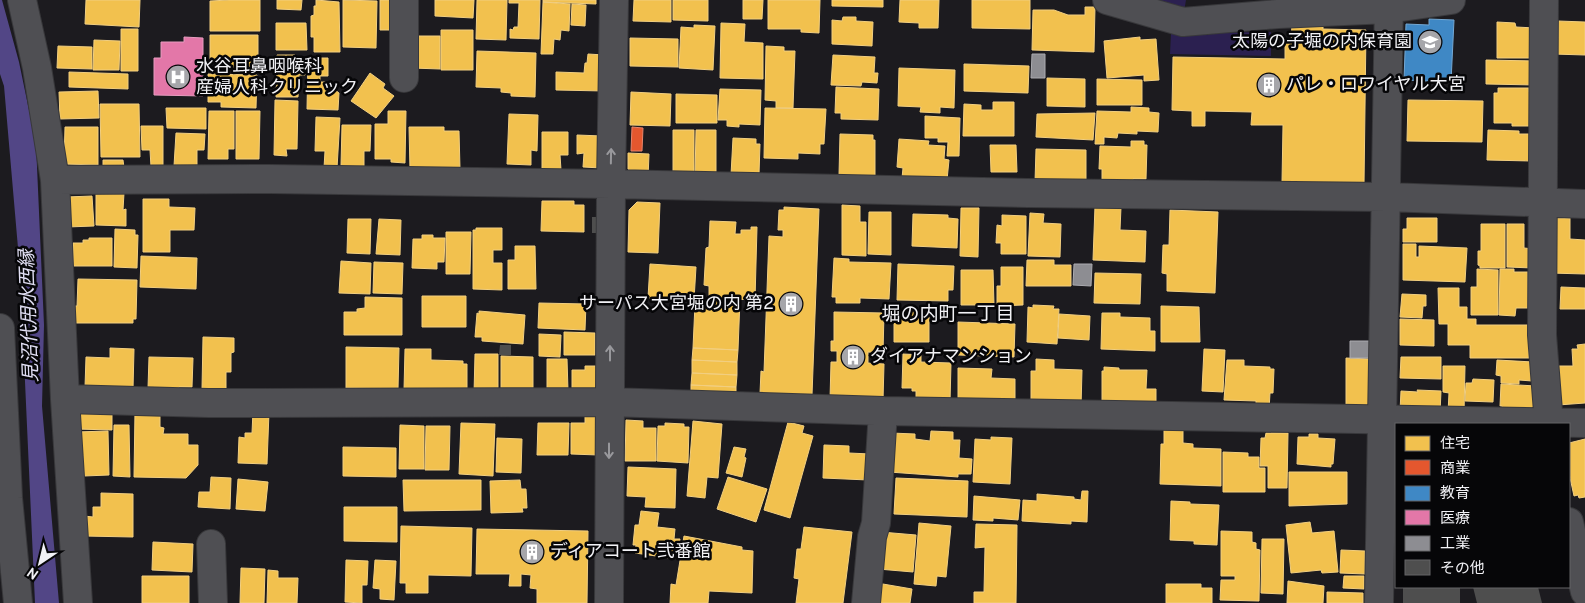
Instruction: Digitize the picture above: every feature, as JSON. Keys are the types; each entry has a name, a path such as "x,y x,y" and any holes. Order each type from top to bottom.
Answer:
{"street":[{"path":"22,0 37,68 54,180 78,603"},
{"path":"404,0 404,78"},
{"path":"609,603 609,402 614,0"},
{"path":"1107,0 1183,22 1451,0"},
{"path":"1544,0 1542,335 1548,423"},
{"path":"1379,603 1389,5"},
{"path":"54,180 270,179 611,184 1386,198 1585,204"},
{"path":"0,328 4,495 12,589"},
{"path":"65,399 208,403 609,402 883,411 1585,423"},
{"path":"866,603 872,537 876,523 883,411"},
{"path":"1570,526 1585,592"},
{"path":"211,544 213,603"}],"shaded area":[{"path":"1145,0 1186,0 1184,12"},
{"path":"1271,32 1271,56 1170,54 1171,33"}],"water":[{"name":"見沼代用水西縁","path":"0,0 2,0 19,62 36,144 44,325 42,406 59,603 35,603 20,271 4,86 0,74"}],"building: 住宅":[{"path":"86,0 140,0 139,27 85,24"},
{"path":"260,0 260,31 210,31 210,1"},
{"path":"277,0 302,0 301,10 277,9"},
{"path":"316,0 339,2 340,52 314,52 314,37 311,37 311,16 314,15"},
{"path":"343,0 377,1 376,48 343,47"},
{"path":"380,0 397,0 397,30 380,30"},
{"path":"435,0 474,0 473,18 435,16"},
{"path":"477,0 507,0 506,40 476,39"},
{"path":"509,0 540,0 539,39 510,38 510,29 513,30 514,27 518,27 519,3 509,3"},
{"path":"543,0 596,0 596,4 543,2"},
{"path":"634,0 671,0 671,22 633,21"},
{"path":"673,0 708,0 708,21 673,20"},
{"path":"743,0 763,0 762,19 743,19"},
{"path":"768,0 820,0 819,33 801,32 801,29 768,29"},
{"path":"832,0 883,0 883,7 832,6"},
{"path":"900,0 939,0 938,28 919,28 919,23 899,22"},
{"path":"972,0 1030,0 1030,29 972,28"},
{"path":"543,2 570,4 569,31 561,30 560,40 554,39 553,54 541,54"},
{"path":"572,4 586,5 585,26 571,25"},
{"path":"1085,7 1095,7 1094,52 1032,50 1033,10 1054,10 1068,15 1085,15"},
{"path":"843,17 856,17 856,21 873,22 872,46 832,44 832,20 842,21"},
{"path":"1558,21 1585,22 1585,55 1553,54 1553,38 1558,38"},
{"path":"1497,22 1515,23 1516,27 1535,28 1535,58 1497,58"},
{"path":"276,23 306,23 307,50 276,50"},
{"path":"721,23 745,24 744,42 763,43 763,79 720,78"},
{"name":"パレ・ロワイヤル大宮","path":"1292,24 1323,25 1323,29 1366,30 1364,184 1282,182 1283,125 1251,125 1252,112 1205,111 1205,126 1192,126 1192,111 1172,110 1173,57 1285,59 1285,43 1291,43"},
{"path":"694,25 715,26 713,70 679,68 681,27 694,28"},
{"path":"121,29 138,29 138,71 121,71"},
{"path":"441,30 473,30 473,70 441,70"},
{"path":"210,35 258,35 258,58 263,58 263,67 225,67 225,63 210,62"},
{"path":"413,36 440,36 440,69 412,68"},
{"path":"1140,37 1140,40 1156,39 1159,80 1144,81 1144,75 1107,78 1104,41"},
{"path":"630,38 678,39 678,67 630,66"},
{"path":"94,40 120,41 119,70 93,70"},
{"path":"58,46 92,47 92,69 57,68"},
{"path":"766,46 784,47 784,51 795,51 793,108 776,108 776,101 765,100"},
{"path":"477,51 536,53 535,97 511,96 511,93 501,92 501,88 476,87"},
{"path":"588,54 604,55 604,91 556,90 556,72 584,73"},
{"path":"277,55 295,55 295,59 305,59 305,75 299,75 298,97 276,97"},
{"path":"833,55 875,57 874,73 878,73 877,83 862,82 861,86 831,85"},
{"path":"308,58 328,58 328,76 320,76 320,82 325,82 339,93 338,110 307,109"},
{"path":"1486,60 1535,61 1535,85 1486,84"},
{"path":"964,64 1029,66 1028,93 964,91"},
{"path":"899,68 955,70 954,108 940,107 940,113 920,112 921,107 898,106"},
{"path":"69,72 128,74 128,89 69,87"},
{"path":"370,73 385,84 383,88 394,96 376,118 351,101"},
{"path":"208,74 257,75 256,108 221,107 221,102 208,102"},
{"path":"1047,78 1085,79 1085,107 1047,106"},
{"path":"1097,79 1142,80 1142,105 1097,105"},
{"path":"836,87 879,89 878,120 841,119 841,113 835,113"},
{"path":"1498,88 1529,88 1529,92 1532,92 1532,126 1512,126 1512,123 1494,123 1494,93 1498,93"},
{"path":"720,89 761,90 760,125 739,124 739,127 727,126 727,120 718,120"},
{"path":"98,91 99,118 60,119 59,92"},
{"path":"631,92 671,94 670,126 630,125"},
{"path":"676,94 717,95 717,123 676,123"},
{"path":"275,100 298,101 297,149 286,149 287,156 274,155"},
{"path":"1408,100 1483,101 1482,142 1407,141"},
{"path":"993,102 1014,102 1014,136 963,136 964,104 981,105 981,110 993,110"},
{"path":"100,104 139,104 140,157 101,157"},
{"path":"1131,107 1149,108 1149,112 1159,113 1158,132 1137,131 1137,134 1118,133 1117,138 1104,137 1104,144 1095,144 1097,111 1131,112"},
{"path":"166,108 206,108 206,129 167,128"},
{"path":"765,108 826,109 824,144 820,144 820,154 798,153 798,159 764,158"},
{"path":"209,111 234,111 234,149 228,149 228,159 208,159"},
{"path":"236,111 260,111 259,159 236,159"},
{"path":"388,111 406,111 405,163 391,162 391,159 375,159 375,124 388,124"},
{"path":"1095,113 1093,140 1036,137 1037,114"},
{"path":"509,114 538,115 537,151 531,150 531,165 507,164"},
{"path":"925,116 960,118 959,156 947,156 948,142 938,142 938,138 925,138"},
{"path":"316,117 340,118 337,168 324,168 325,151 315,151"},
{"path":"342,125 371,125 370,151 364,151 364,171 356,167 341,166"},
{"path":"141,126 163,126 163,167 151,167 150,150 142,150"},
{"path":"65,127 98,127 98,165 64,164"},
{"path":"409,127 444,127 444,131 459,131 460,169 410,170"},
{"path":"673,130 694,130 694,177 673,176"},
{"path":"696,130 716,130 716,177 695,177"},
{"path":"1488,130 1519,131 1519,134 1532,134 1531,161 1487,160"},
{"path":"542,132 568,132 568,155 560,155 561,170 542,170"},
{"path":"176,133 205,134 204,150 197,150 197,167 174,166"},
{"path":"840,134 873,135 873,140 875,140 875,176 839,175"},
{"path":"577,135 602,136 601,168 583,167 584,153 577,154"},
{"path":"733,138 756,139 756,144 760,144 759,174 731,175"},
{"path":"899,139 929,141 928,145 945,146 944,159 949,160 947,180 902,178 903,168 897,167"},
{"path":"1131,141 1144,141 1144,145 1147,145 1146,179 1133,179 1132,185 1102,181 1102,169 1099,169 1100,146 1131,147"},
{"path":"990,145 1016,145 1017,172 991,172"},
{"path":"1036,149 1086,150 1086,183 1035,182"},
{"path":"628,153 649,154 648,178 639,178 628,169"},
{"path":"103,160 123,160 124,168 103,168"},
{"path":"96,193 124,193 123,210 126,209 126,226 96,225"},
{"path":"92,196 94,226 67,227 66,197"},
{"path":"143,199 169,199 169,207 195,208 194,230 170,230 170,252 143,252"},
{"path":"542,201 574,201 574,205 584,205 584,232 541,231"},
{"path":"637,202 660,203 658,253 628,252 629,210"},
{"path":"842,205 860,206 860,222 866,222 866,256 842,255"},
{"path":"1095,206 1121,207 1120,230 1146,231 1145,262 1093,260"},
{"name":"サーパス大宮堀の内 第2","path":"784,207 819,209 812,395 760,393 761,371 764,372 769,236 783,237 783,230 778,230 779,210 784,210"},
{"path":"961,208 979,208 978,257 960,256"},
{"path":"1170,210 1218,212 1215,293 1167,291 1167,274 1162,273 1163,245 1169,245"},
{"path":"869,212 891,212 891,255 868,254"},
{"path":"1030,213 1044,214 1043,223 1061,224 1060,257 1028,256"},
{"path":"913,214 948,215 948,218 958,219 957,248 912,246"},
{"path":"1002,215 1026,216 1026,254 1001,254 1001,243 996,243 997,225 1002,226"},
{"path":"1407,218 1437,218 1437,242 1403,242 1403,229 1407,229"},
{"path":"1552,218 1570,218 1570,239 1585,240 1585,274 1550,273"},
{"path":"348,219 371,219 370,254 347,253"},
{"path":"379,219 401,220 400,255 376,254"},
{"path":"710,221 736,222 735,234 741,234 741,230 751,230 751,227 757,227 755,300 709,298 709,286 704,285"},
{"path":"1481,224 1505,224 1505,268 1480,268 1478,265 1478,251 1481,251"},
{"path":"1507,224 1524,224 1524,248 1534,249 1533,268 1507,267"},
{"path":"476,228 502,228 502,250 493,250 493,263 502,263 502,290 473,289 473,230 476,230"},
{"path":"115,229 135,230 135,235 138,235 137,268 114,267"},
{"path":"446,232 471,232 470,274 446,274"},
{"path":"422,235 433,235 433,238 445,238 444,262 437,262 437,269 412,268 413,239 422,239"},
{"path":"89,238 112,238 112,266 73,266 73,243 83,243 83,240 89,240"},
{"path":"1403,244 1416,244 1416,257 1419,257 1419,246 1467,248 1465,282 1403,280"},
{"path":"515,246 535,246 536,289 508,289 508,260 515,260"},
{"path":"141,256 197,258 196,289 140,287"},
{"path":"834,258 849,259 849,262 891,263 889,299 860,298 860,303 836,303 836,297 832,297"},
{"path":"1027,260 1054,260 1054,265 1071,265 1071,286 1026,286"},
{"path":"341,261 371,263 370,294 339,293"},
{"path":"374,262 403,263 402,294 373,293"},
{"path":"650,264 696,267 694,300 648,298"},
{"path":"898,264 954,266 953,290 948,290 948,301 897,300"},
{"path":"1001,267 1023,267 1023,305 997,306 997,286 1001,286"},
{"path":"1477,269 1498,270 1498,315 1471,315 1471,287 1477,287"},
{"path":"1500,269 1528,272 1528,308 1516,308 1515,316 1499,315"},
{"path":"961,270 993,270 994,305 961,305"},
{"path":"1095,273 1141,274 1140,304 1094,303"},
{"path":"78,279 137,280 136,319 133,319 133,323 73,323 73,306 77,306"},
{"path":"1561,287 1585,288 1585,309 1560,309"},
{"path":"1438,288 1459,288 1459,307 1467,307 1467,319 1476,319 1476,325 1529,325 1529,358 1470,358 1470,345 1448,345 1448,324 1439,324"},
{"path":"1402,294 1426,295 1426,306 1423,306 1422,318 1400,317"},
{"path":"422,296 466,296 466,327 422,327"},
{"path":"365,297 402,298 402,335 344,335 344,312 357,312 357,309 365,308"},
{"path":"709,298 740,299 738,350 693,348 695,304 709,305"},
{"path":"539,303 586,304 585,330 538,328"},
{"path":"1033,305 1054,306 1053,309 1059,309 1057,344 1027,342 1028,307 1033,308"},
{"path":"1161,306 1199,307 1200,342 1161,342"},
{"path":"929,309 929,342 894,342 894,310"},
{"path":"479,311 525,315 523,344 482,341 482,337 475,337 477,313 479,314"},
{"name":"ダイアナマンション","path":"834,312 884,313 883,353 868,352 868,363 884,364 883,400 830,399 831,362 837,362 837,351 831,351 831,341 834,341"},
{"path":"1102,313 1120,313 1120,317 1150,318 1150,331 1155,331 1155,351 1101,349"},
{"path":"1059,314 1090,316 1089,340 1058,338"},
{"path":"1400,319 1434,320 1434,346 1400,345"},
{"path":"958,322 1015,324 1014,357 958,355"},
{"path":"564,332 595,333 595,355 564,355"},
{"path":"539,334 561,335 560,357 539,356"},
{"path":"203,337 234,338 234,352 231,353 231,372 226,372 226,389 202,389"},
{"path":"1585,344 1585,403 1558,405 1556,366 1573,366 1572,349 1578,349 1577,345"},
{"path":"346,347 399,348 398,389 346,388"},
{"path":"110,348 134,349 133,389 85,387 86,357 110,358"},
{"path":"693,348 738,350 737,362 692,360"},
{"path":"405,349 431,349 431,360 463,361 463,364 467,364 467,397 404,390"},
{"path":"1204,349 1225,350 1223,392 1202,391"},
{"path":"475,354 498,354 498,395 474,394"},
{"path":"903,354 921,355 921,362 951,363 950,402 916,401 916,391 912,391 912,388 902,388"},
{"path":"501,356 533,357 533,390 501,389"},
{"path":"149,357 193,358 192,387 179,387 178,389 148,388"},
{"path":"1401,357 1441,357 1441,379 1400,378"},
{"path":"1346,358 1370,359 1369,410 1346,410"},
{"path":"547,359 567,359 568,391 547,391"},
{"path":"1036,359 1054,360 1054,369 1082,370 1081,407 1031,401 1031,371 1036,371"},
{"path":"692,360 737,362 737,375 692,373"},
{"path":"1227,360 1244,360 1244,366 1270,367 1270,369 1274,369 1273,393 1270,393 1269,410 1256,409 1256,401 1224,400"},
{"path":"1497,360 1533,362 1532,381 1519,380 1519,384 1501,383 1501,376 1496,375"},
{"path":"585,366 600,366 600,398 572,397 572,370 585,370"},
{"path":"1443,366 1465,366 1464,413 1448,413 1449,393 1443,392"},
{"path":"1104,367 1119,368 1119,370 1147,370 1146,389 1156,389 1156,408 1102,402 1102,371 1104,371"},
{"path":"958,368 992,369 991,378 1015,379 1015,402 958,404"},
{"path":"692,373 737,375 736,387 691,385"},
{"path":"1473,379 1494,380 1493,402 1465,401 1466,383 1472,383"},
{"path":"1501,384 1536,386 1536,416 1502,415 1502,406 1500,406"},
{"path":"691,385 736,387 736,400 691,398"},
{"path":"1417,390 1441,391 1440,413 1400,411 1401,391 1418,392"},
{"path":"76,409 112,410 112,430 76,429"},
{"path":"135,411 160,411 160,427 164,428 163,434 188,434 188,445 198,445 198,465 186,478 134,477"},
{"path":"253,411 269,412 267,464 238,463 239,437 245,438 245,433 252,433"},
{"path":"585,416 599,416 598,455 571,454 571,423 585,423"},
{"path":"626,420 643,421 643,428 656,428 656,461 625,461"},
{"path":"693,421 722,424 718,478 707,477 705,498 687,496"},
{"path":"788,422 804,426 802,433 813,436 790,518 764,510"},
{"path":"461,423 495,424 493,476 459,474"},
{"path":"538,423 569,423 568,455 537,455"},
{"path":"665,423 684,424 684,427 689,427 688,463 657,461 658,426 665,426"},
{"path":"114,425 129,425 130,477 113,476"},
{"path":"400,425 424,426 424,469 399,469"},
{"path":"1164,425 1183,426 1183,443 1193,444 1193,448 1221,449 1221,486 1160,484 1161,444 1164,444"},
{"path":"426,426 450,426 449,470 425,470"},
{"path":"108,431 109,475 84,476 83,455 77,455 76,432"},
{"path":"931,431 953,432 953,440 960,440 959,458 972,459 971,474 958,474 958,477 889,472 891,433 915,434 915,439 930,441"},
{"path":"1266,433 1288,433 1287,488 1268,488 1268,466 1260,466 1261,438 1265,438"},
{"path":"1309,434 1318,434 1318,438 1335,439 1333,464 1331,464 1331,467 1297,464 1298,437 1309,437"},
{"path":"991,437 1012,438 1010,484 973,482 975,439 991,440"},
{"path":"497,438 522,439 521,473 496,472"},
{"path":"1585,439 1585,497 1579,498 1578,495 1574,496 1570,478 1570,443"},
{"path":"824,445 849,446 849,453 870,454 868,480 823,478"},
{"path":"343,447 396,448 396,477 343,476"},
{"path":"734,447 746,449 742,477 726,473"},
{"path":"1223,452 1248,453 1248,457 1259,457 1259,468 1265,468 1265,492 1223,492"},
{"path":"628,467 676,469 675,508 645,507 646,497 627,496"},
{"path":"1289,472 1347,472 1347,504 1289,506"},
{"path":"211,477 231,478 230,509 198,507 199,492 210,492"},
{"path":"728,477 767,489 756,522 717,509"},
{"path":"896,478 968,481 967,517 894,514"},
{"path":"238,479 268,482 265,511 236,509"},
{"path":"403,480 481,480 481,510 404,511"},
{"path":"520,480 521,489 526,489 527,508 522,508 523,512 491,513 490,481"},
{"path":"1082,491 1088,491 1087,522 1071,521 1071,524 1022,521 1023,500 1037,501 1037,494 1074,497 1074,499 1081,500"},
{"path":"101,493 133,494 133,537 84,536 84,516 93,517 93,507 101,507"},
{"path":"974,496 1020,500 1018,520 993,518 993,521 973,520"},
{"path":"1171,501 1219,505 1217,545 1194,544 1194,541 1170,540"},
{"path":"344,507 397,507 397,542 344,541"},
{"path":"641,511 659,513 657,527 675,529 674,539 680,539 678,553 671,552 670,558 635,553 636,545 633,545 635,525 639,525"},
{"path":"1310,522 1312,533 1334,531 1338,572 1322,573 1321,570 1291,573 1286,525"},
{"path":"919,523 951,526 946,577 937,576 936,586 914,584"},
{"path":"976,524 1017,525 1016,603 974,603 974,592 984,592 985,547 975,548"},
{"path":"401,526 472,528 471,576 428,575 428,593 406,593 406,583 400,583"},
{"path":"804,527 852,532 843,603 796,603 799,579 794,578 797,549 801,549"},
{"name":"ディアコート弐番館","path":"477,529 588,531 587,603 537,603 537,589 530,588 531,575 521,574 521,586 509,586 510,574 476,574"},
{"path":"1221,531 1252,532 1252,542 1256,543 1256,549 1260,550 1259,601 1220,600 1221,580 1235,580 1235,576 1221,576"},
{"path":"881,532 916,535 913,572 878,569"},
{"path":"684,536 742,547 742,550 753,551 752,593 709,591 708,603 670,603 671,584 676,585"},
{"path":"1262,539 1284,539 1283,594 1261,593"},
{"path":"153,542 193,544 192,572 152,570"},
{"path":"1341,550 1365,551 1365,574 1340,573"},
{"path":"346,560 368,561 367,585 362,585 362,603 345,602"},
{"path":"375,560 396,561 394,600 380,599 380,589 373,588"},
{"path":"241,568 265,569 264,603 240,603"},
{"path":"268,570 278,571 278,578 298,578 297,603 267,603"},
{"path":"142,576 189,576 189,603 142,603"},
{"path":"1344,576 1364,576 1364,589 1343,588"},
{"path":"1288,581 1324,586 1323,603 1287,603"},
{"path":"877,583 912,589 910,603 874,603"},
{"path":"1166,584 1201,584 1201,588 1212,588 1212,603 1166,603"},
{"path":"1327,592 1363,593 1363,603 1327,603"}],"building: 商業":[{"path":"632,127 643,128 642,151 631,151"}],"building: 教育":[{"path":"1429,19 1454,20 1451,82 1404,80 1406,24 1429,25"}],"building: 医療":[{"name":"水谷耳鼻咽喉科 産婦人科クリニック","path":"184,37 203,38 203,96 154,95 154,58 161,58 161,42 184,42"}],"building: 工業":[{"path":"1032,54 1045,54 1045,78 1031,78"},
{"path":"1074,264 1092,264 1091,286 1073,285"},
{"path":"1350,341 1370,341 1369,358 1350,358"}],"building: その他":[{"path":"592,217 603,217 603,233 592,233"},
{"path":"500,345 511,345 511,355 499,355"},
{"path":"1403,588 1460,588 1460,603 1403,603"},
{"path":"1473,588 1538,588 1542,603 1477,603"}],"place":[{"name":"太陽の子堀の内保育園","path":"1430,42"},
{"name":"水谷耳鼻咽喉科 産婦人科クリニック","path":"178,77"},
{"name":"パレ・ロワイヤル大宮","path":"1269,85"},
{"name":"サーパス大宮堀の内 第2","path":"791,304"},
{"name":"ダイアナマンション","path":"853,357"},
{"name":"ディアコート弐番館","path":"532,552"}],"district":[{"name":"堀の内町一丁目","path":"948,315"}]}
